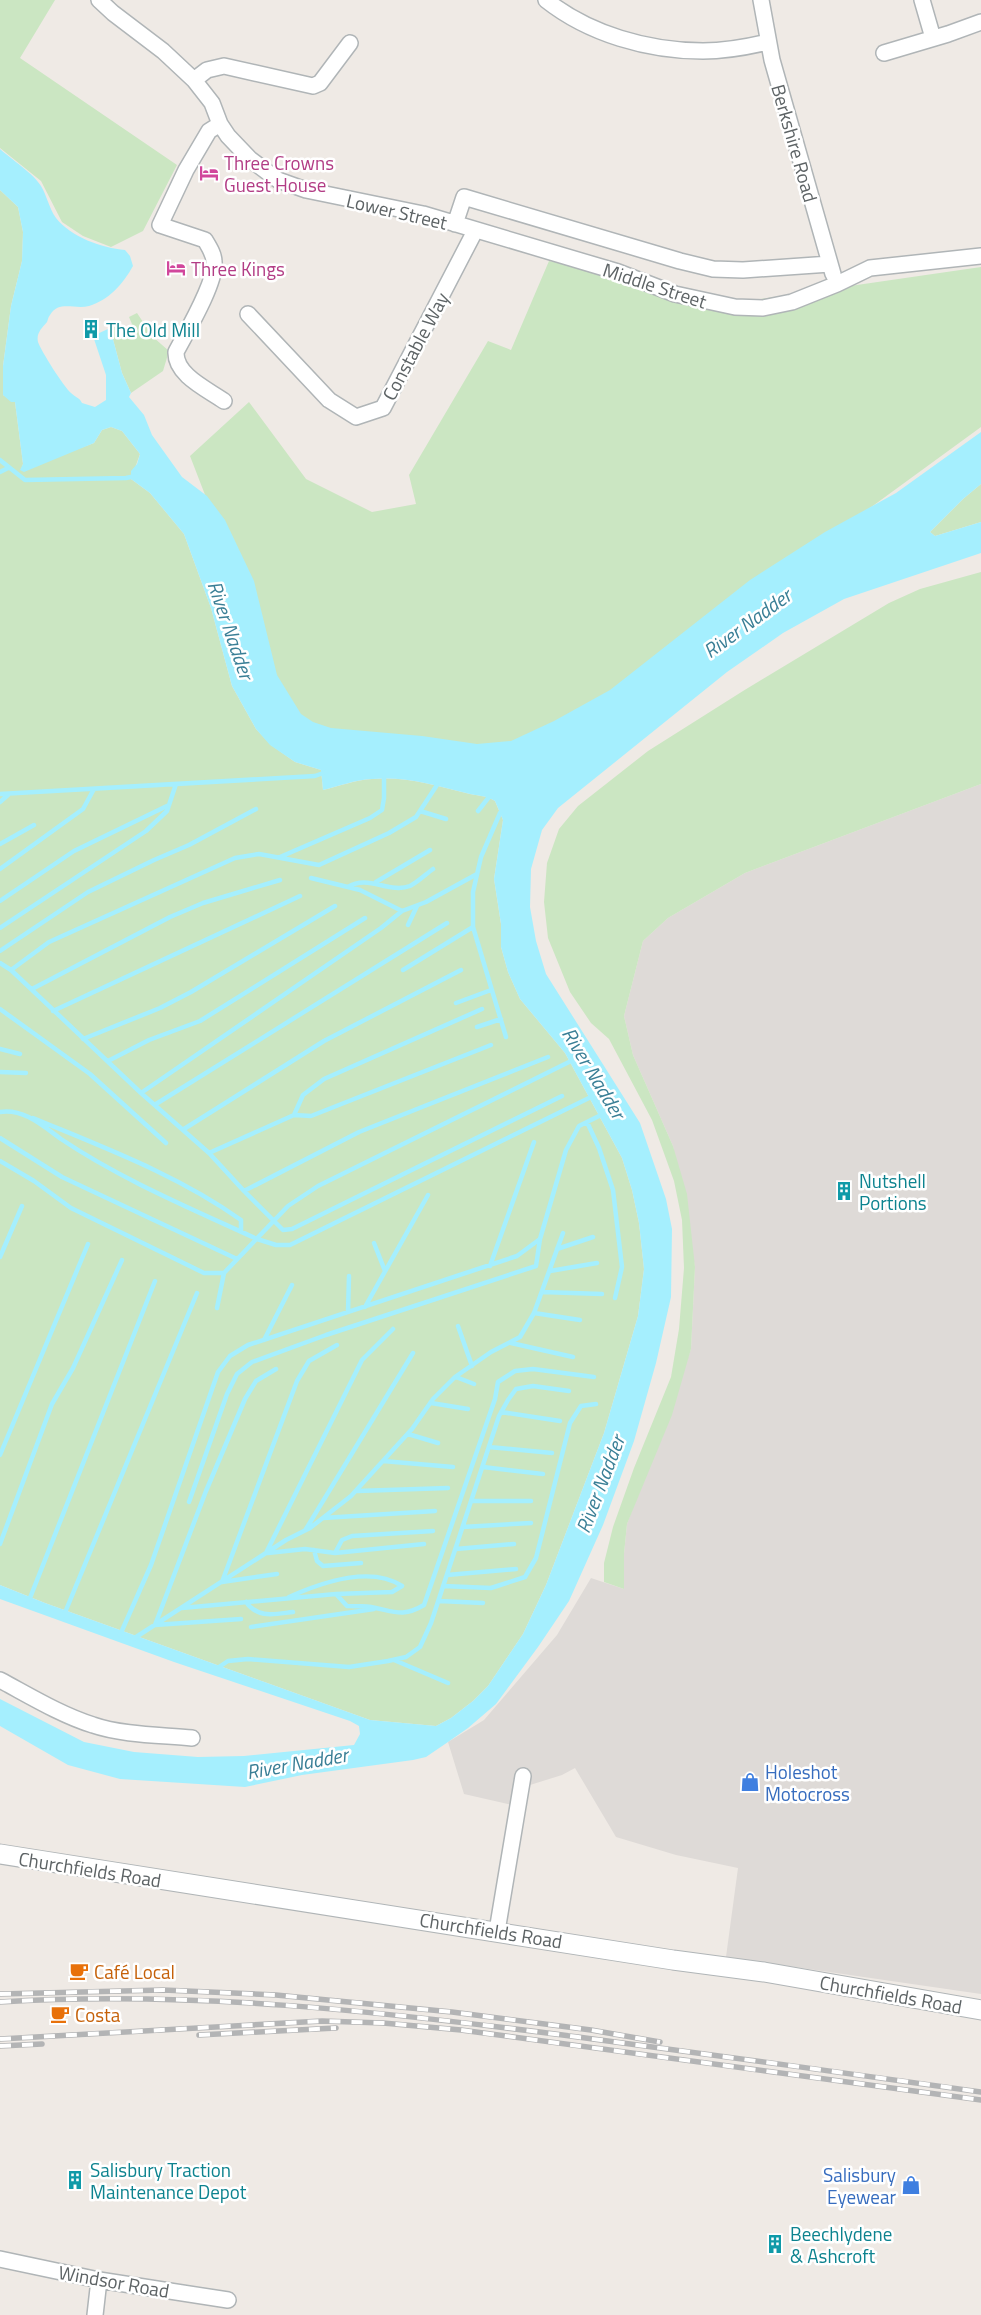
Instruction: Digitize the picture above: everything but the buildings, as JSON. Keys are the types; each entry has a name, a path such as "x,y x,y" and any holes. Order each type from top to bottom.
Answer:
{"street":[{"name":"Lower Street","path":"99,0 113,14 163,51 194,80 212,103 220,124 232,142 250,159 278,180 288,185 338,197 398,208 475,231"},
{"path":"546,0 572,18 599,31 654,45 703,51 768,42"},
{"name":"Berkshire Road","path":"761,0 768,42 836,284"},
{"path":"922,0 933,38"},
{"path":"884,53 981,22"},
{"path":"194,80 207,70 224,66 313,86 320,83 350,43"},
{"path":"220,124 209,131 204,139 186,170 160,224 205,240 212,253 215,264 210,281 205,295 176,352 176,360 184,372 224,401"},
{"name":"Middle Street","path":"455,224 464,196 680,261 713,269 744,270 830,264"},
{"name":"Middle Street","path":"475,231 618,272 674,294 720,305 750,308 776,306 811,296 870,268 981,256"},
{"name":"Constable Way","path":"248,314 329,400 356,417 383,408 475,231"},
{"path":"0,1680 44,1704 93,1726 136,1733 192,1738"},
{"path":"497,1931 523,1776"},
{"name":"Churchfields Road","path":"0,1854 673,1960 800,1978 981,2010"},
{"name":"Windsor Road","path":"0,2259 99,2280 228,2300"},
{"path":"95,2315 99,2280"}],"shaded area":[{"path":"981,784 981,1994 726,1957 738,1868 676,1855 616,1837 575,1768 562,1775 530,1785 526,1808 464,1794 448,1742 484,1720 557,1635 591,1578 624,1589 624,1554 627,1524 691,1349 695,1267 673,1146 633,1055 624,1016 643,941 668,918 745,873"}],"green space":[{"path":"0,0 55,0 20,58 177,165 143,231 111,247 83,236 62,222 41,181 0,148"},
{"path":"0,190 18,207 23,232 22,261 11,306 3,366 3,395 15,402 23,464 21,470 94,443 102,430 111,427 122,431 140,454 131,479 150,493 184,534 211,608 232,686 256,729 271,745 295,762 321,770 323,790 354,782 384,778 431,784 495,801 503,820 494,879 501,924 501,947 508,972 520,999 565,1053 622,1158 632,1190 639,1223 644,1269 638,1316 604,1433 546,1585 523,1634 488,1686 473,1701 451,1718 436,1726 370,1720 0,1585"},
{"path":"549,261 591,269 719,305 981,267 981,427 523,761 341,741 291,717 190,456 249,402 306,479 372,512 416,504 409,475 488,341 511,350"},
{"path":"137,313 153,337 169,351 163,371 131,393 122,373 110,328 118,324 122,329 132,324 129,317"},
{"path":"981,484 981,522 935,536 930,532 963,499"},
{"path":"981,572 981,784 745,873 668,918 643,941 624,1016 633,1055 673,1146 687,1194 695,1267 691,1349 672,1415 627,1524 624,1554 624,1589 604,1582 604,1563 613,1527 634,1468 671,1377 679,1329 684,1268 682,1220 674,1181 652,1120 609,1039 591,1023 570,992 548,938 544,902 547,863 559,829 578,806 648,751 743,691 889,603 920,589"}],"water":[{"name":"River Nadder","path":"0,149 38,181 56,218 62,225 78,236 97,244 125,250 130,256 133,266 120,285 103,300 89,306 63,307 54,310 38,336 38,342 43,353 71,393 82,403 95,407 106,400 106,375 93,336 110,328 122,373 131,393 129,397 144,415 152,435 182,477 207,496 225,520 254,581 277,675 301,714 313,722 331,728 422,736 477,744 511,741 554,721 610,690 750,580 825,532 896,493 981,432 981,484 930,532 935,536 981,522 981,553 844,599 783,633 727,672 558,808 542,830 531,869 530,907 536,941 546,974 640,1123 666,1199 672,1229 671,1297 656,1363 634,1441 603,1525 569,1601 496,1704 468,1728 426,1757 302,1775 245,1787 120,1779 68,1765 0,1726 0,1699 84,1742 134,1752 198,1757 244,1756 354,1745 360,1734 359,1726 350,1721 174,1662 0,1599 0,1585 370,1720 436,1726 451,1718 473,1701 488,1686 523,1634 546,1585 604,1433 638,1316 644,1269 639,1223 632,1190 622,1158 565,1053 520,999 508,972 501,947 501,924 494,879 503,820 495,801 431,784 384,778 353,782 323,790 321,770 295,762 270,745 256,729 232,686 211,608 184,534 150,493 131,479 131,471 137,464 140,454 122,431 111,427 102,430 94,443 24,472 20,470 23,464 15,402 11,402 3,395 3,366 11,306 22,261 23,232 18,207 0,190"}],"waterway":[{"path":"0,460 25,480 126,478 136,476"},
{"path":"0,472 8,468"},
{"path":"0,794 315,776 326,772"},
{"path":"280,857 370,818 382,810 384,779"},
{"path":"0,928 146,831 167,811 176,784"},
{"path":"11,970 49,942 235,858 259,854 319,865 389,833 416,817 437,785"},
{"path":"0,869 83,809 94,789"},
{"path":"0,802 8,795"},
{"path":"478,811 489,797"},
{"path":"0,901 74,851 169,805"},
{"path":"0,951 88,892 189,845 256,809"},
{"path":"420,811 446,819"},
{"path":"500,813 481,857 473,892 473,927 506,1037"},
{"path":"0,844 34,825"},
{"path":"376,882 430,850"},
{"path":"348,887 363,882 402,888 410,886 433,869"},
{"path":"311,878 360,890 402,911 426,902 477,874"},
{"path":"32,989 170,917 203,903 280,880"},
{"path":"53,1011 300,896"},
{"path":"83,1039 160,1008 191,992 335,906"},
{"path":"408,925 417,906"},
{"path":"141,1093 381,928 402,911"},
{"path":"108,1061 149,1040 200,1021 365,918"},
{"path":"156,1104 447,923"},
{"path":"403,970 473,927"},
{"path":"0,963 11,970 141,1093 209,1153 283,1230 292,1229 562,1096"},
{"path":"184,1129 324,1041 461,970"},
{"path":"456,1003 491,990"},
{"path":"0,1009 90,1074 166,1143"},
{"path":"294,1115 303,1095 324,1079 482,1009"},
{"path":"477,1027 501,1019"},
{"path":"209,1153 294,1115 311,1116 491,1045"},
{"path":"0,1049 20,1054"},
{"path":"244,1191 359,1132 548,1057"},
{"name":"River Nadder","path":"0,1161 34,1181 71,1208 204,1273 224,1273 288,1206 318,1186 569,1062"},
{"path":"0,1072 26,1073"},
{"name":"River Nadder","path":"0,1112 8,1111 25,1115 108,1168 257,1239 276,1245 290,1245 589,1098"},
{"name":"River Nadder","path":"120,1635 151,1565 218,1372 230,1356 248,1345 517,1256 540,1239 566,1150 579,1126 599,1116"},
{"path":"33,1118 140,1163 192,1189 241,1220 241,1232"},
{"path":"587,1122 599,1148 613,1190 622,1267 615,1298"},
{"path":"0,1138 62,1177 237,1259"},
{"path":"490,1266 534,1142"},
{"path":"365,1307 428,1195"},
{"path":"0,1257 22,1206"},
{"path":"133,1639 286,1540 310,1528 351,1496 412,1429 433,1399 455,1377 491,1352 520,1337 534,1313 563,1233"},
{"path":"557,1249 593,1237"},
{"path":"189,1502 227,1394 237,1374 252,1362 326,1335 536,1266 540,1239"},
{"path":"374,1243 385,1271"},
{"path":"0,1455 88,1244"},
{"path":"0,1544 52,1404 73,1368 122,1260"},
{"path":"550,1271 597,1263"},
{"path":"217,1308 224,1273"},
{"path":"348,1312 349,1276"},
{"path":"28,1603 155,1281"},
{"path":"264,1340 292,1285"},
{"path":"542,1292 602,1294"},
{"path":"64,1615 197,1293"},
{"path":"534,1313 580,1320"},
{"path":"458,1326 472,1366"},
{"path":"266,1553 362,1360 393,1329"},
{"path":"511,1343 573,1357"},
{"path":"277,1574 222,1582 297,1381 309,1361 337,1345"},
{"path":"306,1529 413,1353"},
{"path":"241,1619 155,1625 206,1491 245,1399 256,1381 276,1369"},
{"path":"182,1608 336,1594 347,1606 362,1606 404,1612 424,1605 495,1399 498,1382 515,1371 533,1369 594,1377"},
{"path":"456,1377 474,1384"},
{"path":"216,1669 228,1661 248,1659 349,1667 406,1657 420,1647 431,1623 499,1416 508,1400 516,1389 533,1386 569,1391"},
{"path":"431,1403 468,1409"},
{"path":"443,1586 491,1588 525,1577 536,1558 570,1423 581,1406 596,1404"},
{"path":"501,1412 560,1421"},
{"path":"408,1434 438,1443"},
{"path":"489,1447 552,1453"},
{"path":"383,1461 453,1467"},
{"path":"483,1467 543,1474"},
{"path":"357,1491 448,1488"},
{"path":"471,1501 531,1501"},
{"path":"323,1518 435,1511"},
{"path":"463,1527 531,1523"},
{"path":"268,1553 305,1549 335,1553 342,1540 352,1536 433,1531"},
{"path":"335,1553 424,1544"},
{"path":"456,1549 514,1544"},
{"path":"314,1550 317,1561 323,1566 361,1563"},
{"path":"447,1575 516,1569"},
{"path":"289,1597 315,1586 345,1578 375,1577 389,1580 402,1586 392,1592 336,1594"},
{"path":"439,1601 483,1603"},
{"path":"246,1602 261,1613 293,1612"},
{"path":"251,1627 374,1609"},
{"path":"394,1660 448,1683"}],"railway":[{"path":"0,1994 163,1990 276,1995 452,2012 591,2030 660,2042"},
{"path":"0,2002 73,1999 218,2001 362,2012 578,2037 981,2092"},
{"path":"0,2039 322,2021 383,2023 461,2030 981,2100"},
{"path":"199,2035 336,2028"},
{"path":"0,2046 42,2044"}],"place":[{"name":"Three Crowns Guest House","path":"209,173"},
{"name":"Three Kings","path":"176,268"},
{"name":"The Old Mill","path":"91,329"},
{"name":"Nutshell Portions","path":"844,1191"},
{"name":"Holeshot Motocross","path":"750,1782"},
{"name":"Café Local","path":"79,1971"},
{"name":"Costa","path":"60,2014"},
{"name":"Salisbury Traction Maintenance Depot","path":"75,2180"},
{"name":"Salisbury Eyewear","path":"911,2185"},
{"name":"Beechlydene & Ashcroft","path":"775,2244"}]}
